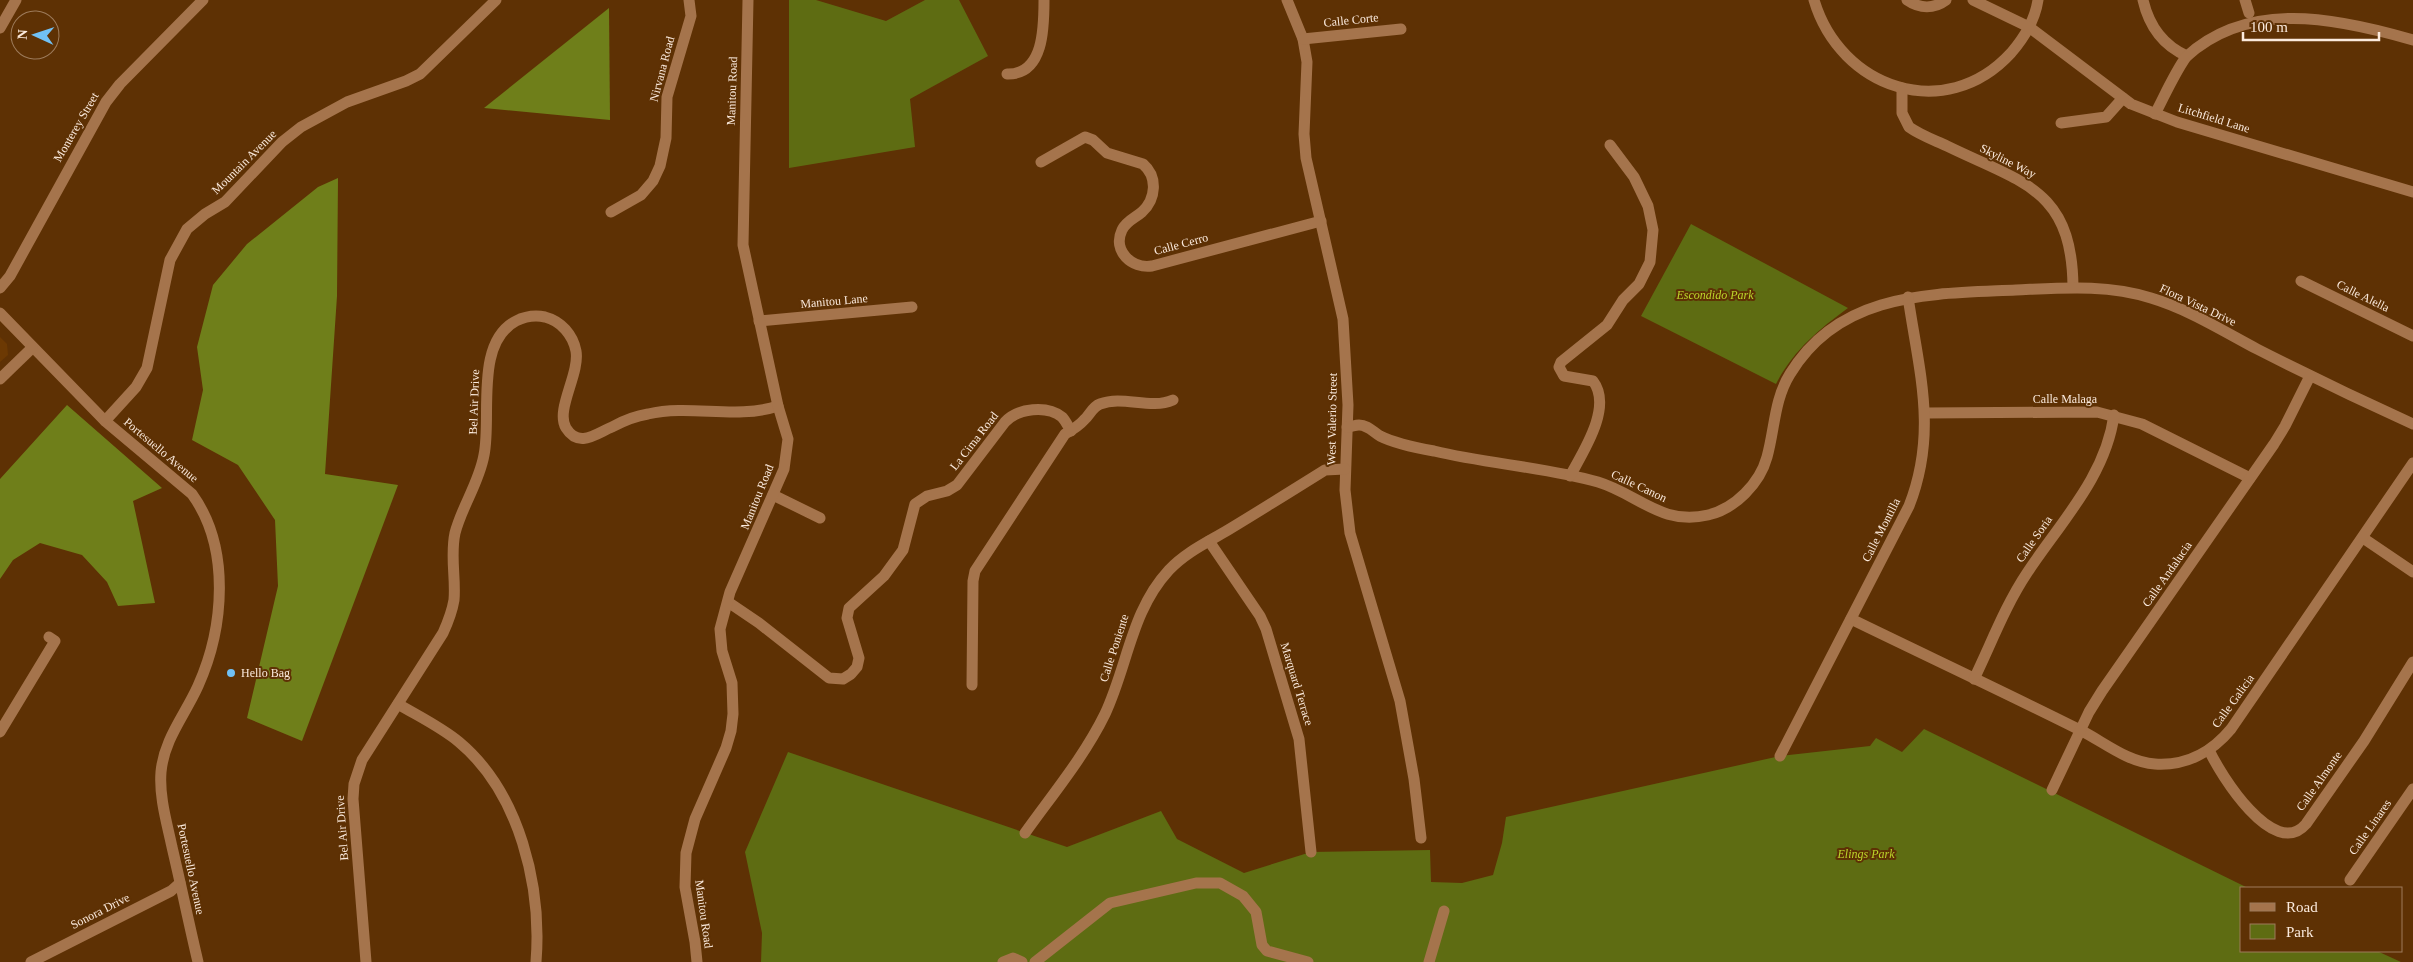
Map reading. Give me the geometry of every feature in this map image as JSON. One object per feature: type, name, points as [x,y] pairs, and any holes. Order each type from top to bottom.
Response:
[{"type":"street","points":[[1,24],[16,0]]},
{"type":"street","name":"Monterey Street","points":[[0,288],[10,276],[106,102],[120,84],[203,0]]},
{"type":"street","name":"Mountain Avenue","points":[[105,421],[136,387],[147,368],[170,260],[187,229],[205,214],[224,202],[271,153],[301,127],[347,102],[406,81],[420,74],[496,0]]},
{"type":"street","name":"Nirvana Road","points":[[611,212],[641,195],[653,182],[660,166],[666,138],[667,98],[691,16],[689,0]]},
{"type":"street","name":"Manitou Road","points":[[697,962],[685,887],[686,862],[695,820],[726,748],[734,714],[732,683],[720,640],[722,618],[730,592],[784,469],[788,436],[778,406],[743,244],[748,0]]},
{"type":"street","points":[[1007,74],[1014,74],[1023,70],[1036,57],[1042,34],[1044,0]]},
{"type":"street","name":"West Valerio Street","points":[[1287,0],[1303,38],[1307,62],[1304,134],[1306,156],[1343,319],[1349,427],[1345,490],[1350,532],[1400,701],[1414,779],[1421,838]]},
{"type":"street","points":[[1814,0],[1824,27],[1844,55],[1865,73],[1878,80],[1902,88],[1934,90],[1952,87],[1975,79],[2005,59],[2030,27],[2038,0]]},
{"type":"street","points":[[1907,0],[1926,7],[1936,6],[1946,0]]},
{"type":"street","name":"Litchfield Lane","points":[[1973,0],[2030,27],[2140,109],[2177,122],[2413,192]]},
{"type":"street","points":[[2143,0],[2150,24],[2158,35],[2175,51],[2187,56]]},
{"type":"street","points":[[2245,0],[2249,13]]},
{"type":"street","points":[[2155,114],[2187,56],[2215,29],[2249,13],[2274,8],[2304,10],[2413,40]]},
{"type":"street","name":"Calle Corte","points":[[1303,38],[1401,29]]},
{"type":"street","name":"Skyline Way","points":[[1902,88],[1902,113],[1909,127],[2028,185],[2048,202],[2067,232],[2073,262],[2073,287]]},
{"type":"street","points":[[2061,123],[2106,117],[2123,98]]},
{"type":"street","name":"Calle Cerro","points":[[1041,162],[1084,138],[1094,140],[1107,153],[1147,168],[1154,180],[1152,196],[1143,211],[1126,224],[1120,240],[1121,250],[1127,259],[1142,267],[1152,266],[1321,221]]},
{"type":"street","points":[[1570,476],[1596,422],[1600,393],[1593,381],[1564,376],[1559,367],[1561,362],[1607,325],[1623,300],[1639,284],[1648,268],[1652,246],[1653,230],[1648,206],[1634,177],[1610,145]]},
{"type":"street","name":"Calle Alella","points":[[2301,281],[2413,336]]},
{"type":"street","name":"Flora Vista Drive","points":[[1839,324],[1872,307],[1908,297],[2073,287],[2128,292],[2168,304],[2310,376],[2413,424]]},
{"type":"street","name":"Calle Montilla","points":[[1780,756],[1914,493],[1924,451],[1926,413],[1908,297]]},
{"type":"street","name":"Manitou Lane","points":[[759,321],[912,307]]},
{"type":"street","name":"Portesuello Avenue","points":[[0,313],[105,421],[192,494],[208,521],[216,547],[219,598],[212,646],[198,687],[168,740],[161,773],[164,807],[198,962]]},
{"type":"street","name":"Bel Air Drive","points":[[366,962],[353,799],[354,784],[362,760],[450,618],[454,601],[452,561],[454,537],[479,474],[486,445],[488,372],[496,344],[503,332],[512,323],[528,317],[546,317],[561,325],[572,339],[577,356],[576,365],[563,418],[570,433],[580,438],[591,438],[629,420],[671,410],[689,409],[744,413],[778,406]]},
{"type":"street","name":"Calle Canon","points":[[1349,427],[1359,425],[1371,428],[1380,436],[1433,451],[1570,476],[1605,485],[1670,516],[1695,517],[1710,514],[1727,507],[1742,496],[1762,468],[1767,456],[1776,405],[1789,375],[1809,349],[1839,324]]},
{"type":"street","points":[[0,379],[32,348]]},
{"type":"street","name":"Calle Andalucia","points":[[2052,790],[2102,691],[2285,426],[2310,376]]},
{"type":"street","points":[[972,685],[973,581],[975,571],[1065,434],[1099,404],[1111,402],[1158,404],[1173,400]]},
{"type":"street","name":"La Cima Road","points":[[728,602],[759,622],[821,673],[833,679],[847,677],[857,668],[859,658],[847,618],[849,608],[884,576],[904,550],[912,509],[918,501],[957,485],[1005,422],[1013,415],[1037,410],[1052,412],[1062,417],[1070,431]]},
{"type":"street","name":"Calle Malaga","points":[[1926,413],[1988,414],[2080,410],[2114,415],[2142,424],[2250,478]]},
{"type":"street","name":"Calle Soria","points":[[1974,679],[2026,574],[2102,462],[2107,449],[2114,415]]},
{"type":"street","name":"Calle Galicia","points":[[1851,619],[2081,730],[2131,758],[2154,764],[2177,763],[2209,750],[2231,729],[2413,463]]},
{"type":"street","name":"Calle Poniente","points":[[1025,834],[1089,742],[1104,715],[1122,672],[1138,618],[1150,596],[1169,570],[1182,558],[1325,470],[1345,469]]},
{"type":"street","points":[[773,495],[820,518]]},
{"type":"street","points":[[2363,538],[2413,572]]},
{"type":"street","name":"Marquard Terrace","points":[[1209,541],[1260,616],[1266,629],[1299,739],[1311,852]]},
{"type":"street","points":[[0,732],[55,641],[49,637]]},
{"type":"street","name":"Calle Almonte","points":[[2209,750],[2226,782],[2250,809],[2276,830],[2285,833],[2295,832],[2306,824],[2364,741],[2413,662]]},
{"type":"street","points":[[398,704],[442,731],[472,754],[489,777],[515,824],[524,846],[535,892],[538,940],[536,962]]},
{"type":"street","name":"Calle Linares","points":[[2350,880],[2413,789]]},
{"type":"street","name":"Sonora Drive","points":[[31,962],[170,891],[180,883]]},
{"type":"street","points":[[1035,962],[1110,903],[1196,883],[1220,883],[1243,896],[1256,912],[1262,945],[1267,951],[1308,962]]},
{"type":"street","points":[[1429,962],[1444,911]]},
{"type":"street","points":[[1003,962],[1013,958],[1022,962]]},
{"type":"shaded area","points":[[0,337],[7,344],[8,355],[0,362]]},
{"type":"green space","points":[[789,0],[816,0],[886,21],[925,0],[959,0],[988,56],[910,99],[915,147],[789,168]]},
{"type":"green space","points":[[609,8],[610,120],[484,108]]},
{"type":"green space","points":[[338,178],[337,296],[325,474],[398,485],[302,741],[247,718],[278,586],[275,520],[238,465],[192,440],[203,390],[197,347],[213,285],[247,244],[318,187]]},
{"type":"green space","name":"Escondido Park","points":[[1691,224],[1848,308],[1798,351],[1776,384],[1641,316]]},
{"type":"green space","points":[[67,405],[162,488],[133,501],[155,603],[118,606],[107,582],[82,555],[40,543],[13,560],[0,579],[0,479]]},
{"type":"green space","name":"Elings Park","points":[[1924,729],[2246,887],[2240,887],[2240,952],[2379,952],[2401,962],[761,962],[762,933],[745,852],[788,752],[1067,847],[1161,811],[1177,839],[1244,873],[1311,852],[1430,850],[1431,882],[1462,883],[1493,875],[1502,843],[1506,817],[1780,756],[1870,746],[1876,738],[1902,752]]},
{"type":"place","name":"Hello Bag","points":[[231,673]]}]
